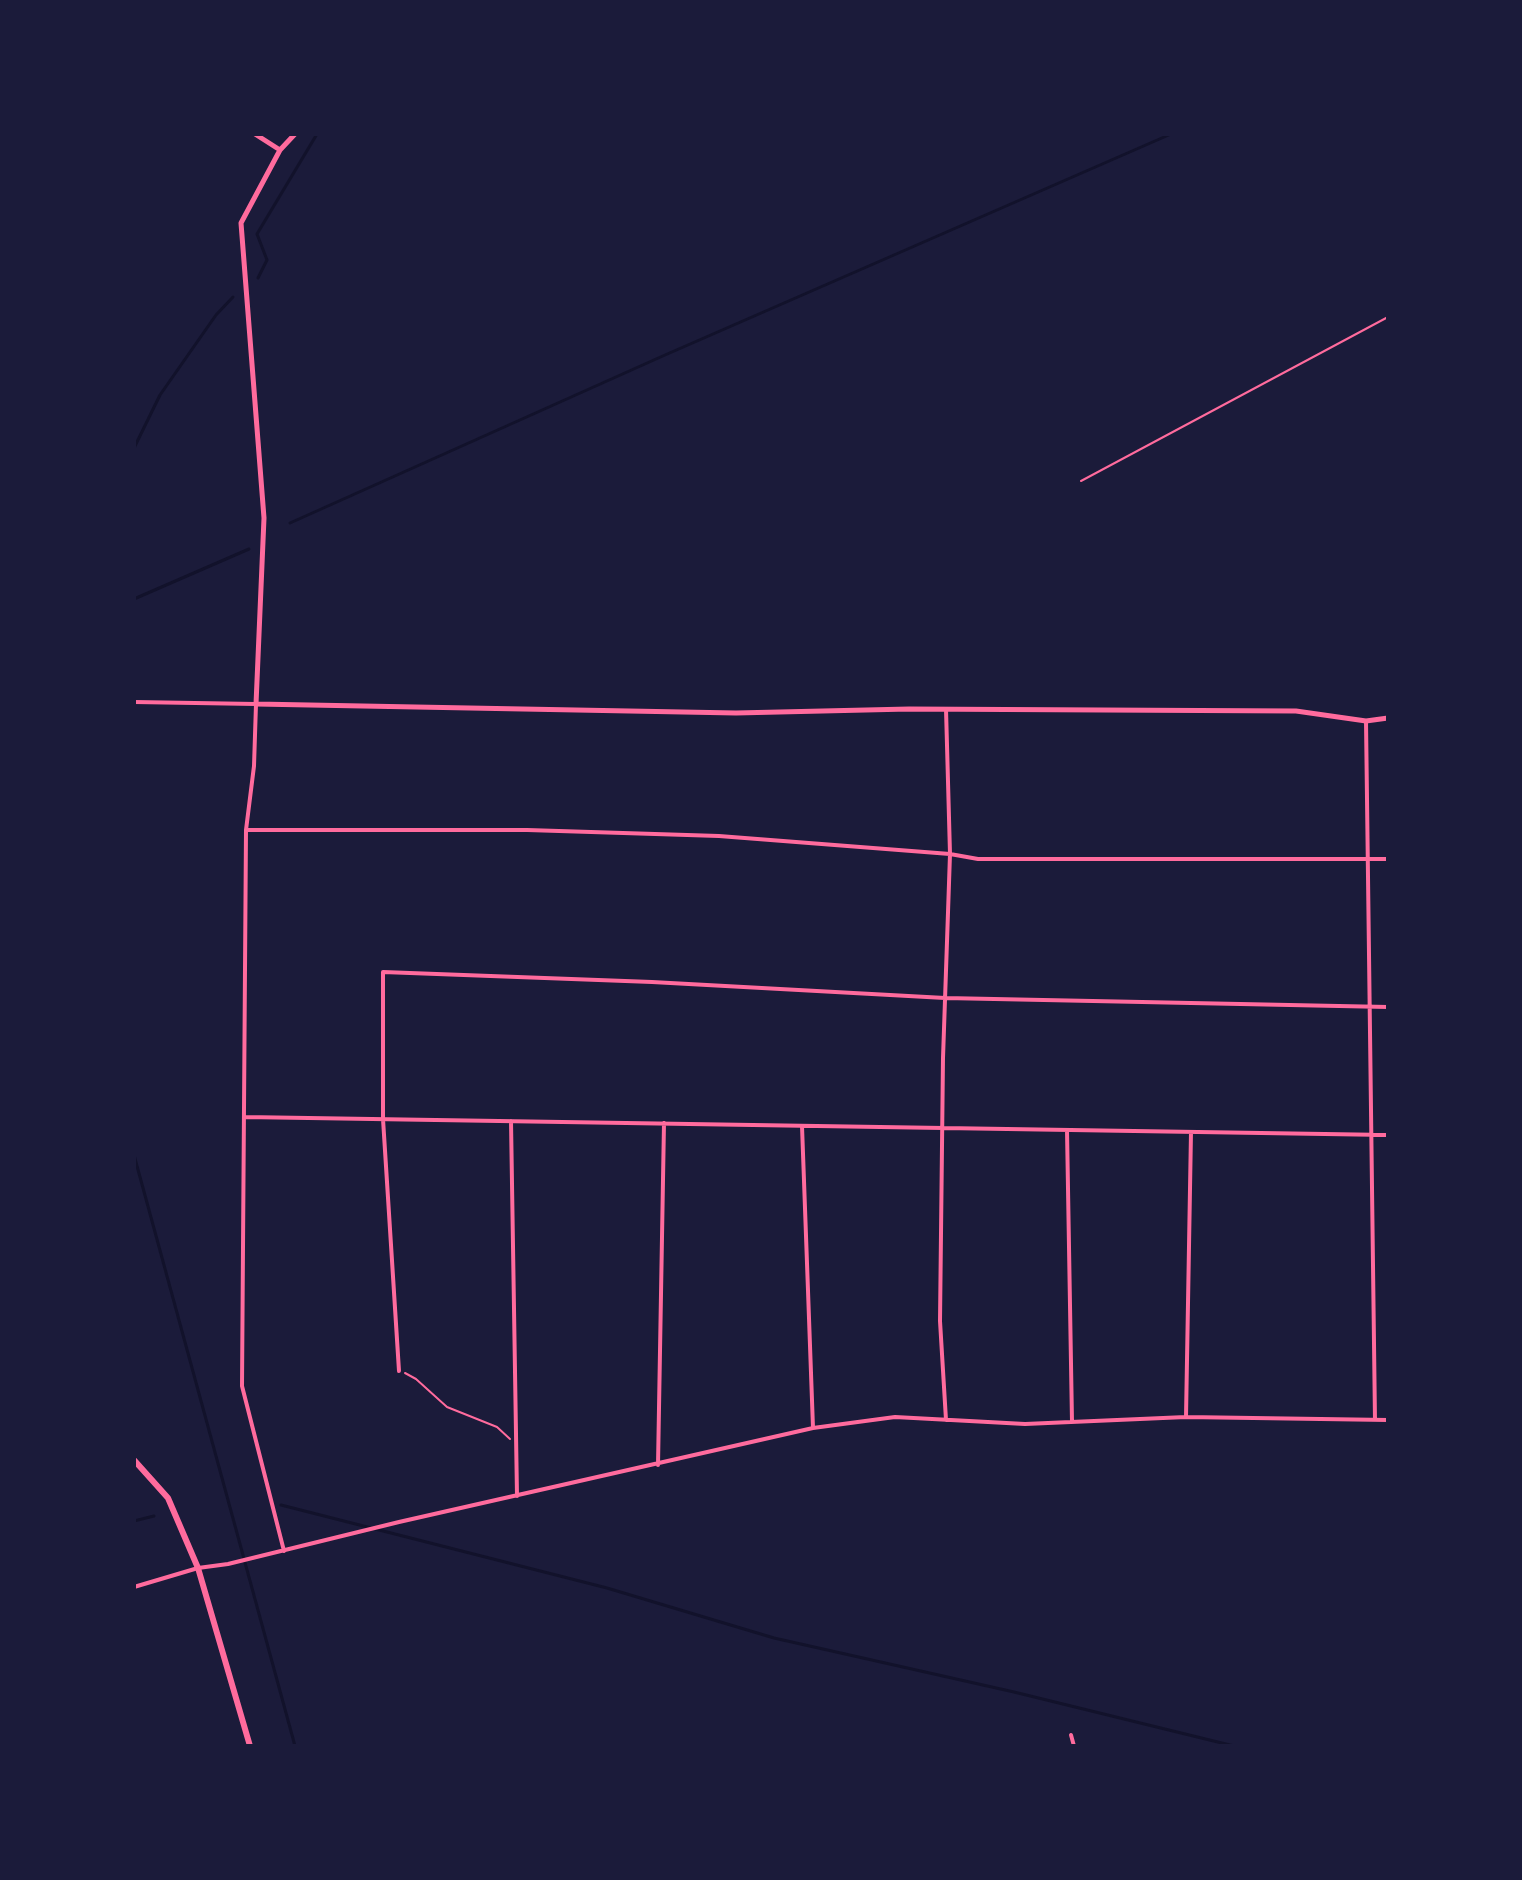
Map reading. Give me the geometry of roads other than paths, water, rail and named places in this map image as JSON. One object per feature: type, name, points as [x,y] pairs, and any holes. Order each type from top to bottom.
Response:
[{"type":"main road","points":[[134,1460],[168,1498],[198,1568],[250,1746]]},
{"type":"street","points":[[255,134],[280,150]]},
{"type":"street","points":[[284,1551],[242,1386],[246,830],[254,766],[264,518],[241,223],[280,150],[295,134]]},
{"type":"street","points":[[134,702],[736,713],[946,709],[1296,711],[1366,721],[1388,718]]},
{"type":"street","points":[[946,709],[950,854],[940,1321],[946,1420]]},
{"type":"street","points":[[1366,721],[1375,1420]]},
{"type":"street","points":[[246,830],[559,831],[719,836],[950,854],[978,859],[1388,859]]},
{"type":"street","points":[[399,1371],[383,1119],[383,972],[652,982],[945,998],[1388,1007]]},
{"type":"street","points":[[245,1117],[1388,1135]]},
{"type":"street","points":[[511,1121],[517,1496]]},
{"type":"street","points":[[658,1465],[664,1123]]},
{"type":"street","points":[[802,1126],[813,1428]]},
{"type":"street","points":[[1067,1130],[1072,1422]]},
{"type":"street","points":[[1186,1417],[1191,1132]]},
{"type":"street","points":[[134,1587],[198,1568],[338,1539],[399,1522],[813,1428],[895,1417],[1025,1424],[1186,1417],[1388,1420]]},
{"type":"street","points":[[1071,1735],[1074,1746]]},
{"type":"lane","points":[[1081,481],[1388,317]]},
{"type":"waterway","points":[[258,278],[267,260],[257,234],[317,134]]},
{"type":"waterway","points":[[290,523],[1171,134]]},
{"type":"waterway","points":[[134,448],[160,395],[216,315],[233,297]]},
{"type":"waterway","points":[[134,599],[249,549]]},
{"type":"waterway","points":[[134,1155],[295,1746]]},
{"type":"waterway","points":[[281,1505],[607,1588],[774,1638],[1234,1746]]},
{"type":"waterway","points":[[134,1521],[154,1516]]}]
